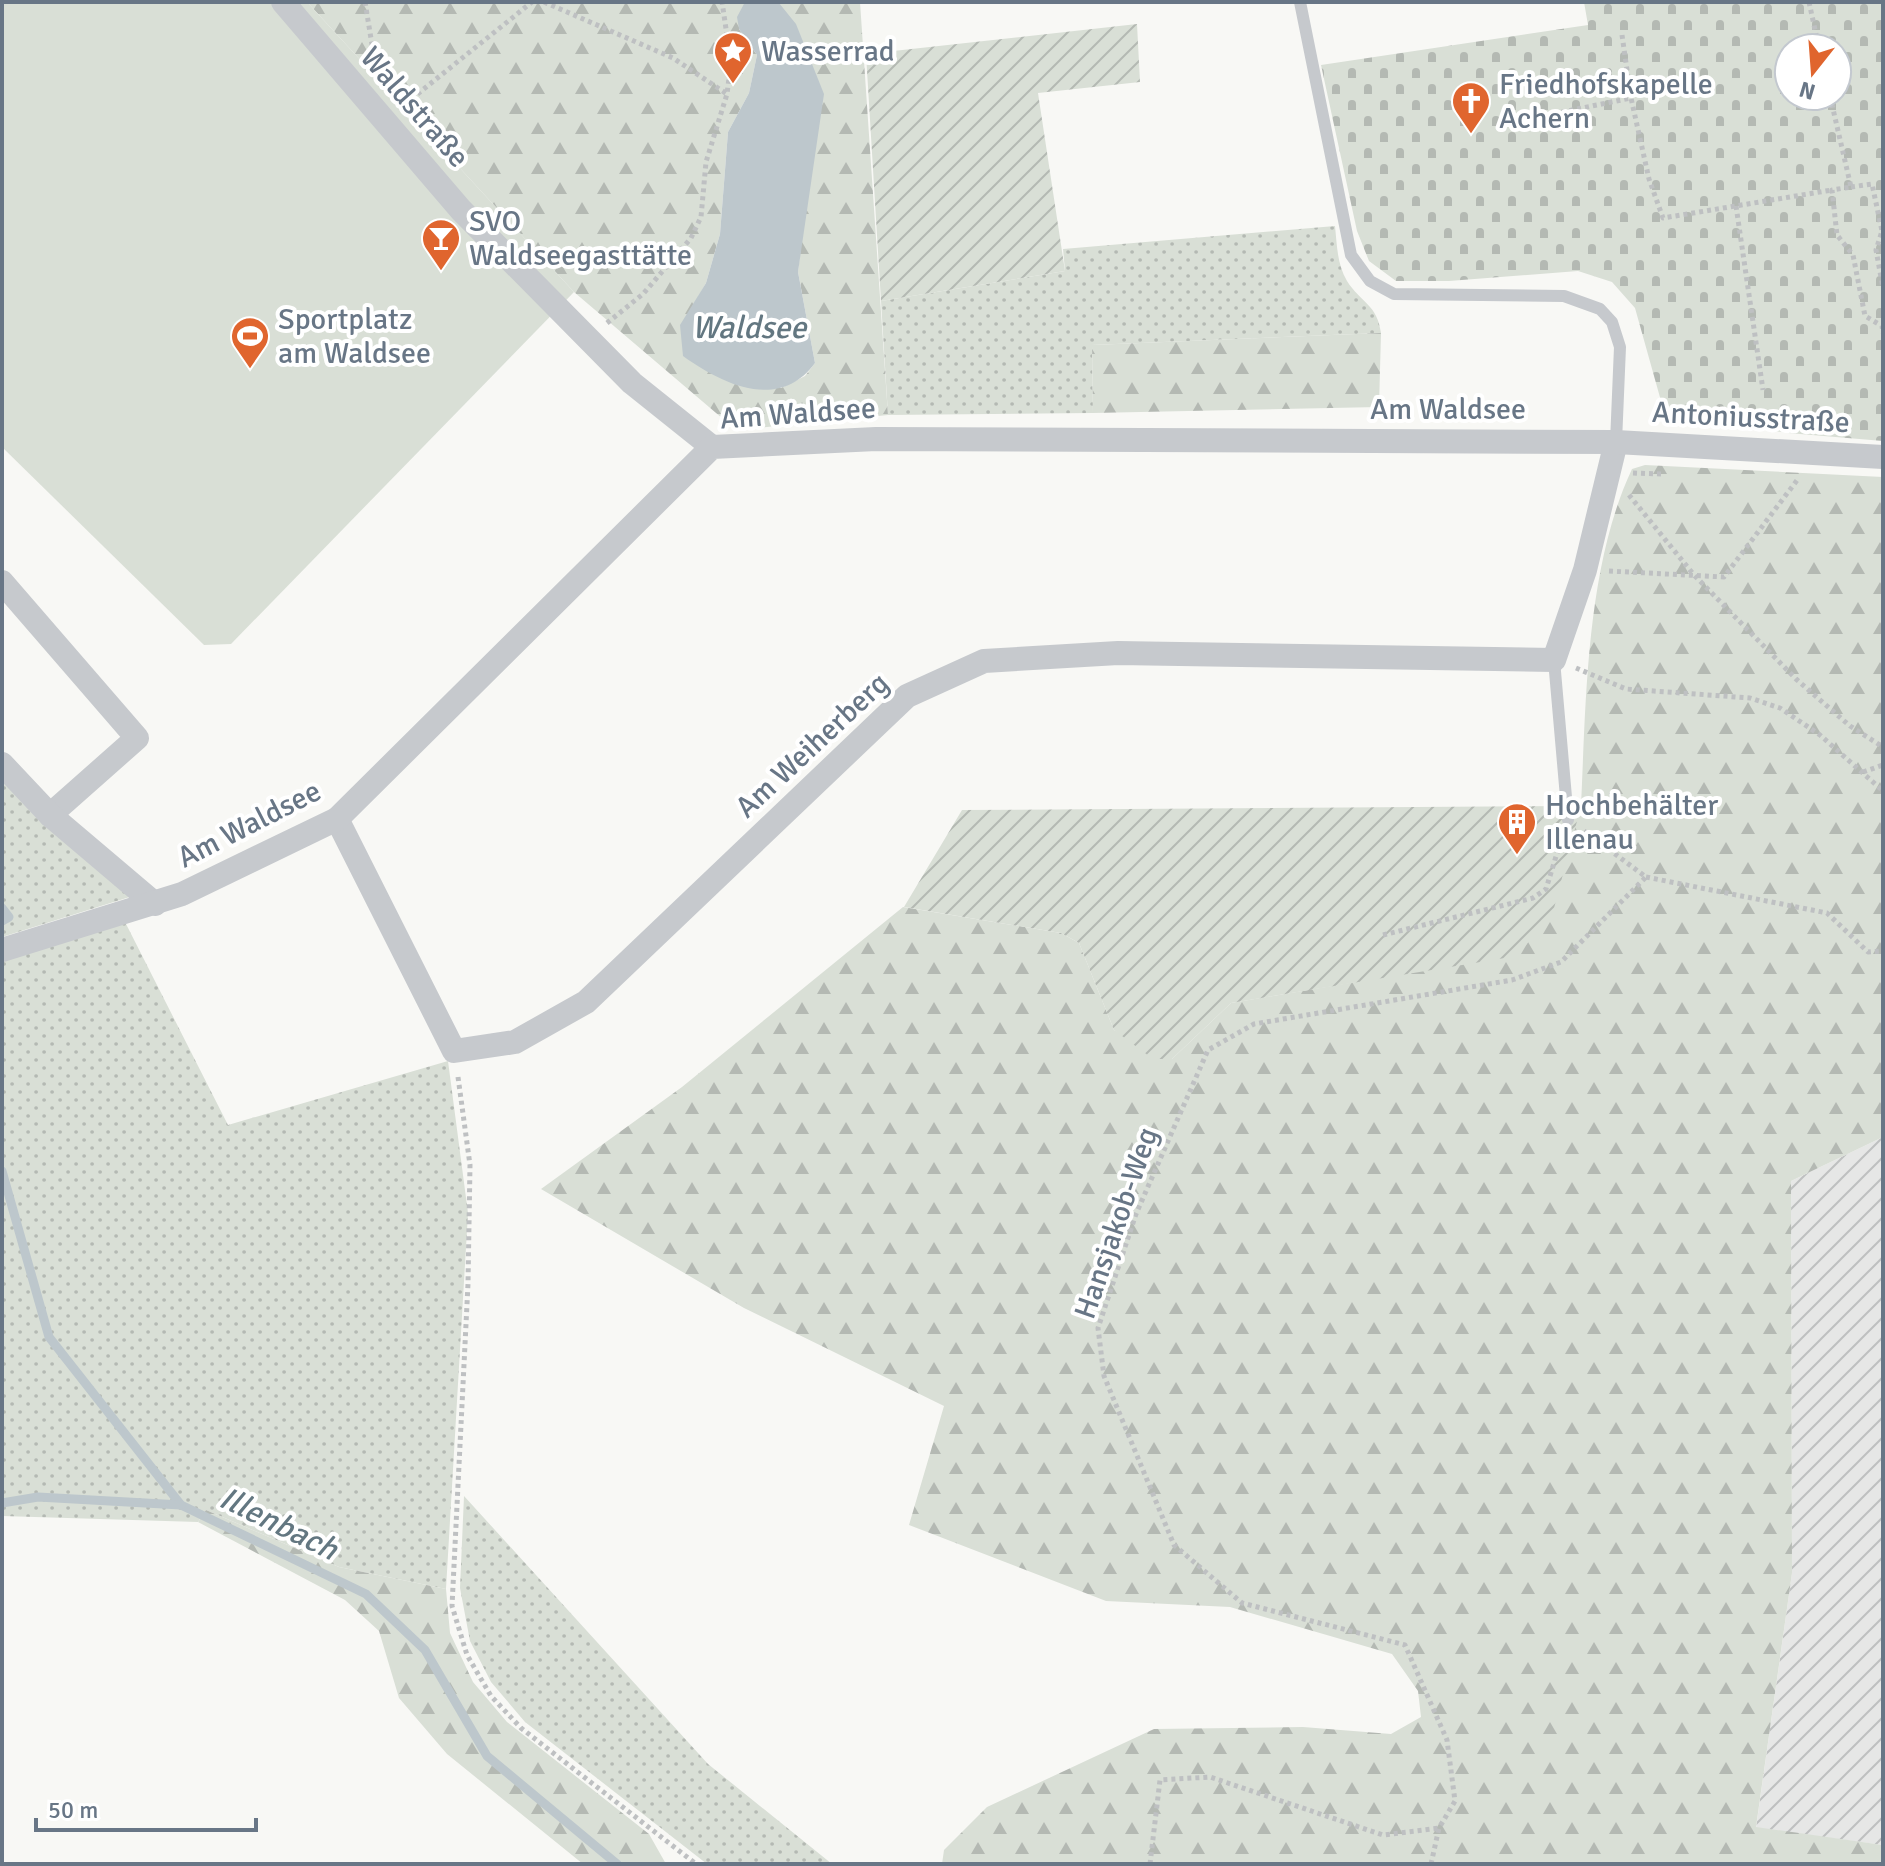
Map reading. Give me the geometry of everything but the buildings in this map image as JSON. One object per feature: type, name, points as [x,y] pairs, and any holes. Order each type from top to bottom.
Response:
[{"type":"street","name":"Waldstraße","points":[[283,2],[461,210],[632,383],[712,447]]},
{"type":"street","name":"Am Waldsee","points":[[2,950],[155,904],[337,819],[712,447],[876,439],[1616,442]]},
{"type":"street","name":"Antoniusstraße","points":[[1616,442],[1883,457]]},
{"type":"street","points":[[1554,660],[1585,570],[1616,442]]},
{"type":"street","points":[[2,582],[137,738],[50,815]]},
{"type":"street","name":"Am Weiherberg","points":[[454,1051],[515,1042],[586,1002],[907,696],[984,661],[1118,653],[1554,660]]},
{"type":"street","name":"Am Waldsee","points":[[2,764],[50,815],[155,904]]},
{"type":"street","points":[[337,819],[454,1051]]},
{"type":"lane","points":[[1300,2],[1351,255],[1370,281],[1394,294],[1564,296],[1600,309],[1612,322],[1620,347],[1616,442]]},
{"type":"lane","points":[[1554,660],[1568,820]]},
{"type":"path","points":[[365,2],[377,76]]},
{"type":"path","points":[[384,120],[532,2]]},
{"type":"path","points":[[544,2],[673,58],[727,94]]},
{"type":"path","points":[[590,342],[643,294],[691,238],[701,217],[706,162],[727,94],[731,62],[722,2]]},
{"type":"path","points":[[1809,2],[1816,32]]},
{"type":"path","points":[[1622,35],[1631,98],[1649,179],[1663,218],[1872,184],[1882,231],[1876,250],[1883,288]]},
{"type":"path","points":[[1538,117],[1631,98]]},
{"type":"path","points":[[1834,112],[1851,187]]},
{"type":"path","points":[[1832,190],[1837,235],[1853,255],[1865,316],[1883,327]]},
{"type":"path","points":[[1736,206],[1763,390]]},
{"type":"path","points":[[1608,469],[1694,575],[1796,679],[1850,726],[1883,747]]},
{"type":"path","points":[[1585,570],[1724,577],[1799,478]]},
{"type":"path","points":[[1554,660],[1626,689],[1750,698],[1780,708],[1810,727],[1883,791]]},
{"type":"path","points":[[1862,772],[1883,765]]},
{"type":"path","points":[[1383,935],[1533,898],[1546,889],[1568,820],[1646,877],[1827,913],[1868,952],[1883,951]]},
{"type":"path","name":"Hansjakob-Weg","points":[[1431,1864],[1439,1828],[1455,1801],[1447,1740],[1405,1645],[1242,1603],[1174,1545],[1104,1376],[1098,1328],[1136,1214],[1208,1050],[1254,1024],[1512,980],[1561,962],[1646,877]]},
{"type":"path","points":[[454,1051],[470,1165],[468,1284],[452,1606],[467,1655],[491,1696],[521,1728],[696,1864]]},
{"type":"path","points":[[1150,1864],[1160,1780],[1210,1777],[1383,1835],[1439,1828]]},
{"type":"shaded area","points":[[1883,1137],[1883,1845],[1756,1828],[1792,1573],[1791,1181]]},
{"type":"green space","name":"Sportplatz am Waldsee","points":[[2,2],[307,2],[574,292],[231,644],[204,645],[2,447]]},
{"type":"green space","points":[[307,2],[745,2],[739,29],[757,55],[749,93],[728,132],[720,234],[706,283],[681,326],[781,388],[805,376],[815,363],[798,272],[806,203],[776,2],[860,2],[888,415],[736,430],[574,292]]},
{"type":"green space","points":[[1584,2],[1883,2],[1883,441],[1788,433],[1680,417],[1661,401],[1635,308],[1612,282],[1578,271],[1449,281],[1396,281],[1369,261],[1357,231],[1321,65],[1588,25]]},
{"type":"green space","points":[[1137,24],[1140,82],[1038,93],[1065,271],[881,301],[866,54]]},
{"type":"green space","points":[[1335,226],[1344,275],[1376,316],[1381,333],[1092,345],[1093,413],[888,415],[881,301],[1065,271],[1063,249]]},
{"type":"green space","points":[[1381,333],[1379,407],[1093,413],[1092,345]]},
{"type":"green space","points":[[1645,465],[1883,477],[1883,1137],[1791,1181],[1792,1573],[1756,1827],[1883,1845],[1883,1864],[942,1864],[944,1850],[987,1807],[1154,1729],[1303,1727],[1391,1734],[1421,1717],[1418,1691],[1392,1654],[1230,1607],[1106,1601],[909,1525],[944,1406],[744,1308],[541,1189],[682,1087],[903,907],[1061,933],[1079,943],[1114,1030],[1172,1059],[1231,1003],[1355,982],[1581,806],[1587,678],[1597,590],[1617,507],[1632,469]]},
{"type":"green space","points":[[2,776],[136,895],[2,937]]},
{"type":"green space","points":[[1581,806],[1553,912],[1517,956],[1231,1003],[1172,1059],[1153,1059],[1114,1030],[1079,943],[1061,933],[904,907],[962,810]]},
{"type":"green space","points":[[124,920],[228,1125],[448,1061],[468,1213],[446,1589],[339,1567],[206,1510],[198,1522],[2,1516],[2,958]]},
{"type":"green space","points":[[464,1496],[708,1764],[832,1864],[707,1864],[525,1722],[491,1682],[470,1641],[460,1588]]},
{"type":"green space","points":[[206,1510],[339,1567],[446,1589],[450,1633],[473,1682],[507,1722],[649,1834],[666,1864],[583,1864],[447,1754],[399,1698],[379,1631],[345,1600],[198,1522]]},
{"type":"water","name":"Waldsee","points":[[745,2],[779,3],[796,24],[824,94],[798,272],[815,363],[801,378],[785,387],[768,390],[732,383],[683,356],[680,325],[706,283],[720,234],[728,132],[749,93],[757,55],[739,29],[737,17]]},
{"type":"waterway","name":"Illenbach","points":[[2,908],[9,917],[2,921]]},
{"type":"waterway","name":"Illenbach","points":[[2,1171],[49,1337],[181,1505],[366,1594],[425,1650],[487,1756],[617,1864]]},
{"type":"waterway","points":[[2,1503],[38,1497],[181,1505]]},
{"type":"place","name":"Wasserrad","points":[[733,85]]},
{"type":"place","name":"Friedhofskapelle Achern","points":[[1471,135]]},
{"type":"place","name":"SVO Waldseegasttätte","points":[[441,272]]},
{"type":"place","name":"Sportplatz am Waldsee","points":[[250,370]]},
{"type":"place","name":"Hochbehälter Illenau","points":[[1517,856]]}]
